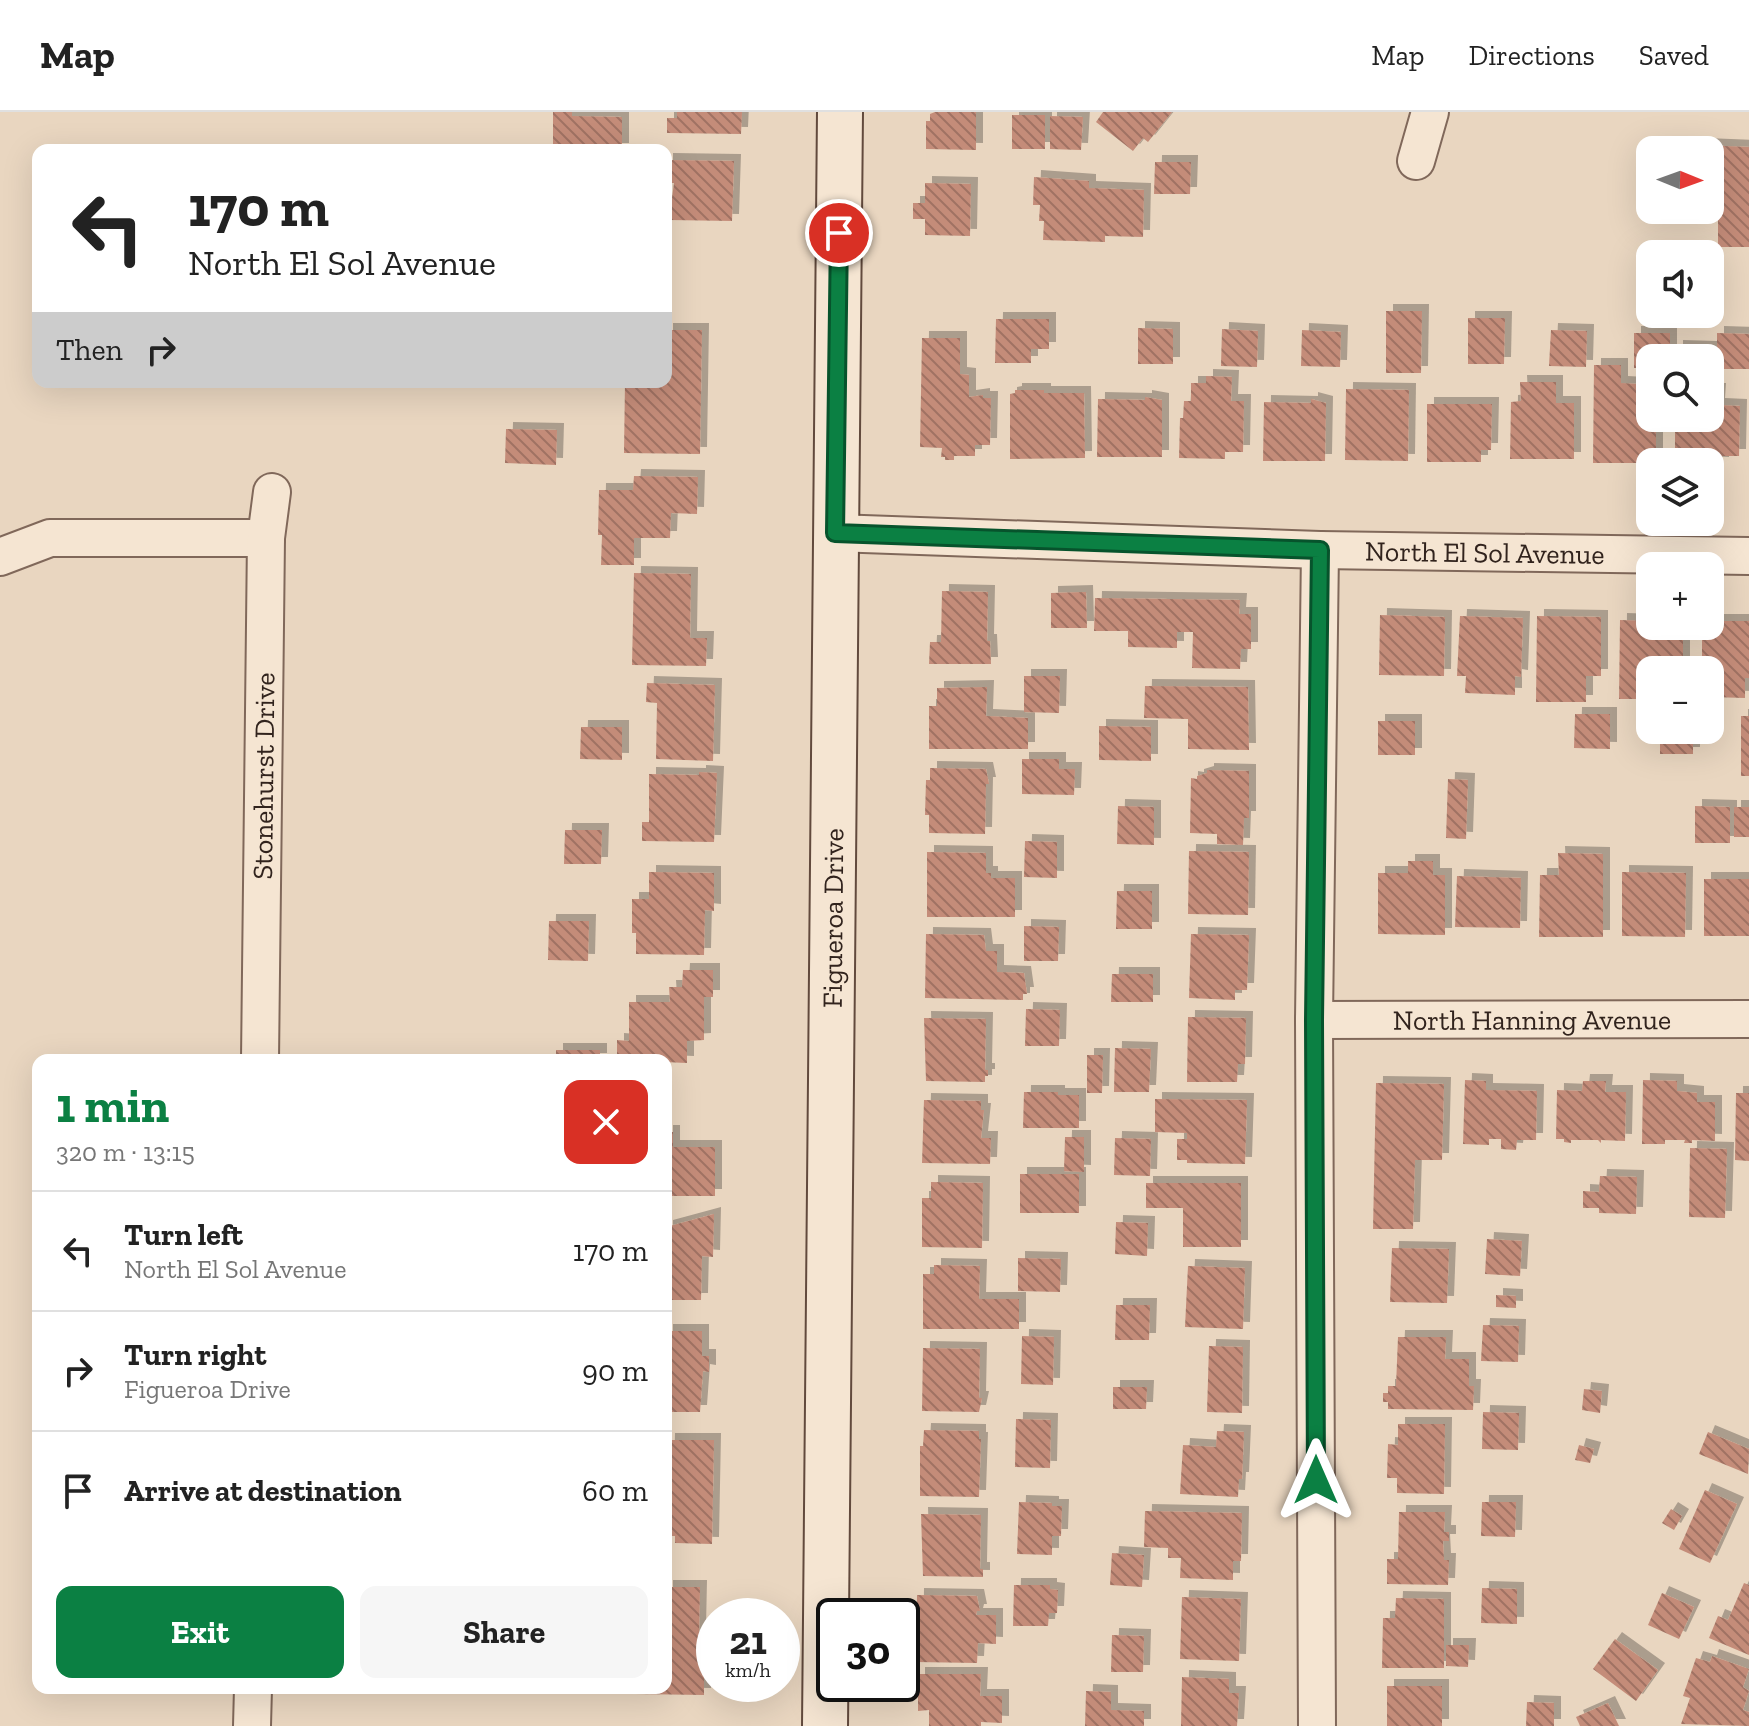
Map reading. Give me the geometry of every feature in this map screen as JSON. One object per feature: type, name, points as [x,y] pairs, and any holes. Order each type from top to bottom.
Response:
[{"type":"street","name":"Figueroa Drive","points":[[825,1726],[840,112]]},
{"type":"street","points":[[1416,161],[1430,112]]},
{"type":"street","name":"Stonehurst Drive","points":[[260,1054],[266,538],[272,492]]},
{"type":"street","name":"North El Sol Avenue","points":[[835,533],[1320,550],[1749,556]]},
{"type":"street","points":[[0,557],[50,538],[266,538]]},
{"type":"street","points":[[1317,1726],[1314,1020],[1320,550]]},
{"type":"street","name":"North Hanning Avenue","points":[[1314,1020],[1749,1019]]},
{"type":"street","points":[[252,1726],[253,1694]]},
{"type":"building","points":[[553,112],[572,112],[572,116],[622,117],[622,144],[553,144]]},
{"type":"building","points":[[677,112],[742,112],[741,134],[667,133],[667,118],[677,118]]},
{"type":"building","points":[[976,112],[976,150],[926,149],[926,121],[930,121],[930,114]]},
{"type":"building","points":[[1103,112],[1172,112],[1148,142],[1143,138],[1133,151],[1096,122]]},
{"type":"building","points":[[1012,115],[1045,115],[1045,149],[1012,149]]},
{"type":"building","points":[[1050,116],[1083,117],[1081,150],[1050,149]]},
{"type":"building","points":[[1724,146],[1749,147],[1749,247],[1724,247],[1724,240],[1718,240],[1718,224],[1724,224]]},
{"type":"building","points":[[672,160],[734,161],[732,221],[672,220]]},
{"type":"building","points":[[1155,162],[1191,162],[1190,194],[1154,194]]},
{"type":"building","points":[[1034,177],[1089,181],[1089,188],[1144,190],[1143,237],[1105,236],[1105,242],[1043,240],[1044,221],[1039,221],[1040,205],[1033,205]]},
{"type":"building","points":[[925,183],[971,184],[970,236],[925,235],[925,219],[913,219],[913,203],[925,203]]},
{"type":"building","points":[[1386,311],[1422,311],[1421,373],[1386,373]]},
{"type":"building","points":[[1468,318],[1505,318],[1504,364],[1468,364]]},
{"type":"building","points":[[996,319],[1049,319],[1049,349],[1031,349],[1031,363],[995,363]]},
{"type":"building","points":[[1138,328],[1173,329],[1173,364],[1138,364]]},
{"type":"building","points":[[1222,329],[1258,331],[1257,367],[1221,366]]},
{"type":"building","points":[[672,330],[702,330],[700,454],[624,453],[625,388],[672,388]]},
{"type":"building","points":[[1302,330],[1341,332],[1340,367],[1301,366]]},
{"type":"building","points":[[1551,330],[1587,331],[1586,367],[1549,366]]},
{"type":"building","points":[[1634,333],[1670,333],[1670,344],[1636,344],[1634,368]]},
{"type":"building","points":[[1717,333],[1749,334],[1749,369],[1724,369],[1724,344],[1717,344]]},
{"type":"building","points":[[922,338],[960,338],[960,374],[969,375],[969,397],[983,395],[983,398],[991,398],[990,445],[975,445],[975,456],[954,456],[954,460],[945,460],[941,457],[942,448],[920,447]]},
{"type":"building","points":[[1594,365],[1621,365],[1621,383],[1636,384],[1636,432],[1656,432],[1656,448],[1636,448],[1636,463],[1593,463]]},
{"type":"building","points":[[1206,376],[1232,377],[1231,401],[1244,401],[1243,452],[1225,452],[1225,459],[1179,458],[1180,418],[1183,418],[1184,401],[1191,401],[1191,383],[1206,383]]},
{"type":"building","points":[[1520,382],[1556,382],[1556,403],[1574,403],[1574,459],[1510,459],[1511,402],[1521,401]]},
{"type":"building","points":[[1346,389],[1409,390],[1408,461],[1345,460]]},
{"type":"building","points":[[1015,390],[1084,393],[1085,458],[1010,459],[1010,394]]},
{"type":"building","points":[[1145,397],[1162,400],[1162,457],[1097,457],[1098,399],[1145,400]]},
{"type":"building","points":[[1311,399],[1326,403],[1325,461],[1263,461],[1264,402],[1311,403]]},
{"type":"building","points":[[1427,404],[1492,404],[1491,450],[1481,450],[1481,462],[1427,462]]},
{"type":"building","points":[[1724,405],[1740,406],[1739,456],[1724,456],[1724,448],[1675,448],[1675,432],[1724,432]]},
{"type":"building","points":[[506,429],[557,430],[556,465],[505,463]]},
{"type":"building","points":[[634,476],[698,477],[697,514],[671,513],[670,538],[634,538],[634,565],[601,565],[599,490],[633,490]]},
{"type":"building","points":[[634,573],[691,574],[690,638],[707,638],[706,666],[632,665]]},
{"type":"building","points":[[942,591],[988,592],[987,641],[990,641],[991,664],[929,664],[930,642],[941,642]]},
{"type":"building","points":[[1086,592],[1087,628],[1051,628],[1051,593]]},
{"type":"building","points":[[1095,598],[1240,600],[1239,614],[1251,614],[1251,649],[1241,649],[1240,669],[1192,668],[1193,632],[1177,632],[1177,648],[1128,647],[1128,631],[1094,631]]},
{"type":"building","points":[[1380,615],[1445,617],[1444,676],[1379,675]]},
{"type":"building","points":[[1460,616],[1523,618],[1521,677],[1515,676],[1515,695],[1465,693],[1466,676],[1457,676]]},
{"type":"building","points":[[1537,616],[1601,617],[1601,676],[1586,676],[1586,702],[1536,702]]},
{"type":"building","points":[[1620,620],[1636,621],[1636,640],[1683,640],[1683,656],[1636,656],[1636,699],[1619,699]]},
{"type":"building","points":[[1724,621],[1749,621],[1749,678],[1745,678],[1745,698],[1724,697],[1724,656],[1702,656],[1702,640],[1724,640]]},
{"type":"building","points":[[1024,676],[1060,676],[1059,713],[1024,712]]},
{"type":"building","points":[[647,683],[715,685],[713,761],[656,759],[657,703],[646,702]]},
{"type":"building","points":[[1145,686],[1248,687],[1249,750],[1188,749],[1188,719],[1144,718]]},
{"type":"building","points":[[987,687],[986,716],[1028,718],[1028,749],[929,749],[929,706],[937,706],[937,688]]},
{"type":"building","points":[[1575,714],[1610,714],[1610,749],[1574,748]]},
{"type":"building","points":[[1741,716],[1749,716],[1749,776],[1741,776]]},
{"type":"building","points":[[1378,721],[1415,721],[1415,755],[1378,755]]},
{"type":"building","points":[[1099,726],[1151,727],[1151,761],[1099,760]]},
{"type":"building","points":[[581,727],[622,727],[622,760],[580,759]]},
{"type":"building","points":[[1660,744],[1693,744],[1693,754],[1660,754]]},
{"type":"building","points":[[1022,759],[1059,759],[1059,769],[1075,769],[1074,795],[1022,794]]},
{"type":"building","points":[[930,768],[986,769],[989,784],[986,784],[985,834],[929,833],[929,815],[925,815],[926,780],[930,780]]},
{"type":"building","points":[[1207,770],[1249,771],[1249,818],[1244,818],[1243,845],[1217,844],[1217,834],[1190,833],[1191,778],[1197,779]]},
{"type":"building","points":[[699,772],[717,773],[714,842],[642,841],[642,822],[649,822],[649,774],[699,775]]},
{"type":"building","points":[[1448,779],[1468,780],[1466,839],[1446,838]]},
{"type":"building","points":[[1118,806],[1154,807],[1154,845],[1117,844]]},
{"type":"building","points":[[1695,806],[1730,807],[1730,843],[1695,843]]},
{"type":"building","points":[[1734,807],[1749,807],[1749,837],[1734,837]]},
{"type":"building","points":[[565,830],[602,830],[601,864],[564,864]]},
{"type":"building","points":[[1025,841],[1057,842],[1057,878],[1024,877]]},
{"type":"building","points":[[1189,851],[1249,852],[1248,915],[1188,914]]},
{"type":"building","points":[[927,852],[986,853],[986,873],[991,873],[991,878],[1015,878],[1015,917],[927,917]]},
{"type":"building","points":[[1558,853],[1603,854],[1603,937],[1539,937],[1540,875],[1559,875]]},
{"type":"building","points":[[1408,861],[1433,861],[1433,875],[1445,875],[1445,935],[1378,934],[1378,873],[1408,873]]},
{"type":"building","points":[[649,872],[714,873],[714,911],[705,910],[704,955],[636,954],[636,933],[632,933],[632,899],[649,899]]},
{"type":"building","points":[[1622,872],[1686,873],[1685,937],[1622,936]]},
{"type":"building","points":[[1457,876],[1521,878],[1520,928],[1455,927]]},
{"type":"building","points":[[1704,879],[1749,879],[1749,936],[1704,936]]},
{"type":"building","points":[[1117,891],[1152,891],[1152,929],[1116,929]]},
{"type":"building","points":[[549,921],[589,921],[588,961],[548,960]]},
{"type":"building","points":[[1024,926],[1059,927],[1058,961],[1024,961]]},
{"type":"building","points":[[926,934],[984,935],[986,951],[997,951],[997,972],[1024,973],[1027,994],[1023,994],[1023,1000],[925,998]]},
{"type":"building","points":[[1191,934],[1249,935],[1247,990],[1235,990],[1235,1000],[1189,998]]},
{"type":"building","points":[[683,970],[713,970],[713,997],[704,997],[704,1040],[687,1041],[687,1063],[672,1062],[672,1054],[617,1054],[617,1040],[629,1041],[629,1002],[670,1002],[669,987],[682,987]]},
{"type":"building","points":[[1112,974],[1153,974],[1153,1002],[1111,1002]]},
{"type":"building","points":[[1026,1009],[1060,1010],[1059,1046],[1025,1046]]},
{"type":"building","points":[[1188,1017],[1246,1018],[1245,1064],[1238,1064],[1237,1082],[1187,1082]]},
{"type":"building","points":[[924,1018],[986,1019],[985,1070],[988,1070],[988,1076],[985,1076],[985,1082],[926,1081]]},
{"type":"building","points":[[1115,1048],[1151,1049],[1149,1092],[1114,1092]]},
{"type":"building","points":[[556,1050],[600,1050],[600,1054],[556,1054]]},
{"type":"building","points":[[1087,1055],[1103,1055],[1102,1093],[1087,1093]]},
{"type":"building","points":[[1465,1080],[1486,1081],[1486,1090],[1537,1091],[1536,1140],[1517,1140],[1516,1150],[1501,1149],[1501,1139],[1489,1139],[1489,1145],[1463,1144]]},
{"type":"building","points":[[1643,1080],[1677,1081],[1677,1091],[1697,1093],[1697,1102],[1715,1102],[1715,1141],[1692,1140],[1692,1143],[1684,1143],[1685,1140],[1665,1140],[1665,1144],[1642,1144]]},
{"type":"building","points":[[1583,1081],[1606,1081],[1605,1092],[1626,1092],[1625,1141],[1601,1140],[1601,1143],[1598,1140],[1571,1140],[1571,1143],[1556,1139],[1557,1090],[1582,1091]]},
{"type":"building","points":[[1376,1083],[1444,1084],[1442,1160],[1415,1160],[1413,1229],[1373,1229]]},
{"type":"building","points":[[1024,1092],[1079,1095],[1079,1128],[1023,1128]]},
{"type":"building","points":[[1736,1093],[1749,1093],[1749,1161],[1735,1160]]},
{"type":"building","points":[[1155,1099],[1247,1100],[1245,1164],[1187,1163],[1187,1160],[1177,1160],[1177,1139],[1187,1139],[1187,1133],[1155,1132]]},
{"type":"building","points":[[924,1100],[981,1101],[981,1110],[984,1110],[981,1138],[991,1138],[990,1164],[922,1163]]},
{"type":"building","points":[[672,1132],[673,1147],[715,1147],[715,1196],[672,1196]]},
{"type":"building","points":[[1065,1137],[1084,1137],[1084,1172],[1064,1171]]},
{"type":"building","points":[[1115,1138],[1151,1139],[1150,1176],[1114,1175]]},
{"type":"building","points":[[1690,1148],[1727,1149],[1725,1218],[1689,1217]]},
{"type":"building","points":[[1020,1174],[1079,1174],[1079,1213],[1020,1213]]},
{"type":"building","points":[[1600,1176],[1637,1177],[1636,1214],[1599,1213],[1599,1208],[1583,1208],[1583,1191],[1599,1192]]},
{"type":"building","points":[[931,1182],[983,1183],[982,1248],[922,1247],[922,1198],[931,1198]]},
{"type":"building","points":[[1146,1183],[1241,1183],[1241,1247],[1183,1247],[1183,1208],[1146,1208]]},
{"type":"building","points":[[714,1214],[713,1257],[702,1256],[701,1300],[672,1300],[672,1225]]},
{"type":"building","points":[[1116,1222],[1148,1223],[1147,1256],[1115,1254]]},
{"type":"building","points":[[1487,1239],[1522,1241],[1520,1276],[1485,1274]]},
{"type":"building","points":[[1392,1248],[1449,1249],[1447,1303],[1390,1302]]},
{"type":"building","points":[[1018,1258],[1061,1259],[1060,1292],[1018,1291]]},
{"type":"building","points":[[934,1265],[980,1266],[979,1299],[1019,1299],[1019,1329],[923,1329],[923,1274],[934,1274]]},
{"type":"building","points":[[1188,1266],[1245,1268],[1243,1329],[1185,1327]]},
{"type":"building","points":[[1496,1295],[1516,1296],[1516,1308],[1496,1307]]},
{"type":"building","points":[[1116,1305],[1150,1305],[1149,1340],[1115,1340]]},
{"type":"building","points":[[1483,1325],[1519,1326],[1518,1362],[1481,1361]]},
{"type":"building","points":[[672,1331],[702,1331],[702,1356],[709,1356],[709,1372],[703,1371],[700,1412],[672,1412]]},
{"type":"building","points":[[1022,1336],[1054,1337],[1053,1385],[1021,1384]]},
{"type":"building","points":[[1398,1337],[1446,1337],[1445,1359],[1469,1359],[1469,1386],[1474,1386],[1473,1410],[1388,1409],[1388,1402],[1383,1402],[1383,1393],[1388,1393],[1388,1386],[1396,1386]]},
{"type":"building","points":[[1209,1346],[1243,1347],[1242,1413],[1207,1412]]},
{"type":"building","points":[[923,1348],[980,1349],[979,1398],[982,1398],[979,1412],[922,1411]]},
{"type":"building","points":[[1113,1387],[1147,1387],[1146,1409],[1113,1409]]},
{"type":"building","points":[[1584,1389],[1602,1391],[1600,1413],[1582,1410]]},
{"type":"building","points":[[1483,1412],[1519,1413],[1518,1450],[1482,1449]]},
{"type":"building","points":[[1016,1419],[1051,1420],[1050,1468],[1015,1467]]},
{"type":"building","points":[[1398,1424],[1445,1424],[1444,1494],[1397,1493],[1397,1478],[1387,1478],[1388,1444],[1398,1445]]},
{"type":"building","points":[[924,1430],[979,1431],[979,1497],[920,1496],[920,1446],[923,1446]]},
{"type":"building","points":[[1217,1431],[1244,1432],[1238,1497],[1180,1494],[1183,1445],[1216,1447]]},
{"type":"building","points":[[1708,1432],[1749,1449],[1748,1474],[1699,1454]]},
{"type":"building","points":[[672,1440],[714,1440],[712,1544],[675,1543],[675,1536],[672,1536]]},
{"type":"building","points":[[1579,1445],[1594,1449],[1590,1463],[1575,1460]]},
{"type":"building","points":[[1705,1490],[1737,1504],[1710,1563],[1679,1549]]},
{"type":"building","points":[[1019,1502],[1062,1506],[1061,1536],[1052,1536],[1052,1555],[1017,1554]]},
{"type":"building","points":[[1482,1502],[1516,1502],[1515,1537],[1481,1536]]},
{"type":"building","points":[[1671,1509],[1682,1516],[1674,1530],[1662,1523]]},
{"type":"building","points":[[1145,1511],[1242,1513],[1241,1561],[1233,1561],[1233,1580],[1180,1578],[1181,1558],[1168,1558],[1168,1548],[1144,1547]]},
{"type":"building","points":[[1399,1512],[1445,1512],[1444,1532],[1449,1532],[1449,1541],[1443,1541],[1444,1560],[1449,1560],[1448,1585],[1387,1584],[1387,1559],[1398,1559]]},
{"type":"building","points":[[921,1514],[981,1515],[980,1569],[983,1569],[983,1577],[923,1576]]},
{"type":"building","points":[[1112,1553],[1144,1555],[1142,1587],[1110,1585]]},
{"type":"building","points":[[1744,1583],[1749,1585],[1749,1655],[1709,1638],[1718,1616],[1728,1620]]},
{"type":"building","points":[[1014,1585],[1050,1585],[1050,1589],[1058,1590],[1057,1613],[1049,1613],[1048,1626],[1013,1626]]},
{"type":"building","points":[[672,1587],[700,1587],[700,1598],[696,1598],[696,1695],[635,1694],[672,1694]]},
{"type":"building","points":[[1482,1588],[1517,1589],[1517,1624],[1481,1623]]},
{"type":"building","points":[[1662,1593],[1694,1607],[1679,1639],[1648,1625]]},
{"type":"building","points":[[917,1595],[977,1596],[980,1611],[976,1615],[996,1615],[996,1644],[978,1643],[977,1663],[920,1662],[920,1598]]},
{"type":"building","points":[[1182,1597],[1241,1599],[1239,1661],[1180,1659]]},
{"type":"building","points":[[1396,1598],[1444,1599],[1444,1668],[1382,1668],[1383,1618],[1395,1618]]},
{"type":"building","points":[[1112,1635],[1144,1636],[1143,1672],[1111,1672]]},
{"type":"building","points":[[1615,1639],[1658,1670],[1636,1701],[1593,1669]]},
{"type":"building","points":[[1446,1645],[1469,1645],[1468,1667],[1446,1666]]},
{"type":"building","points":[[1712,1656],[1749,1669],[1743,1687],[1749,1691],[1743,1710],[1749,1712],[1749,1726],[1681,1724],[1690,1698],[1683,1696],[1696,1658],[1710,1662]]},
{"type":"building","points":[[920,1674],[981,1674],[980,1696],[1002,1696],[1002,1723],[929,1726],[929,1710],[918,1711]]},
{"type":"building","points":[[1182,1677],[1229,1679],[1229,1693],[1239,1693],[1237,1726],[1181,1726]]},
{"type":"building","points":[[1387,1686],[1442,1686],[1442,1726],[1387,1726]]},
{"type":"building","points":[[1086,1691],[1111,1692],[1111,1710],[1144,1711],[1144,1726],[1085,1726]]},
{"type":"building","points":[[1527,1702],[1554,1703],[1554,1726],[1526,1726]]},
{"type":"building","points":[[1608,1703],[1619,1726],[1580,1726],[1576,1717]]},
{"type":"route","points":[[839,233],[835,533],[1320,550],[1314,1020],[1316,1480]]}]
